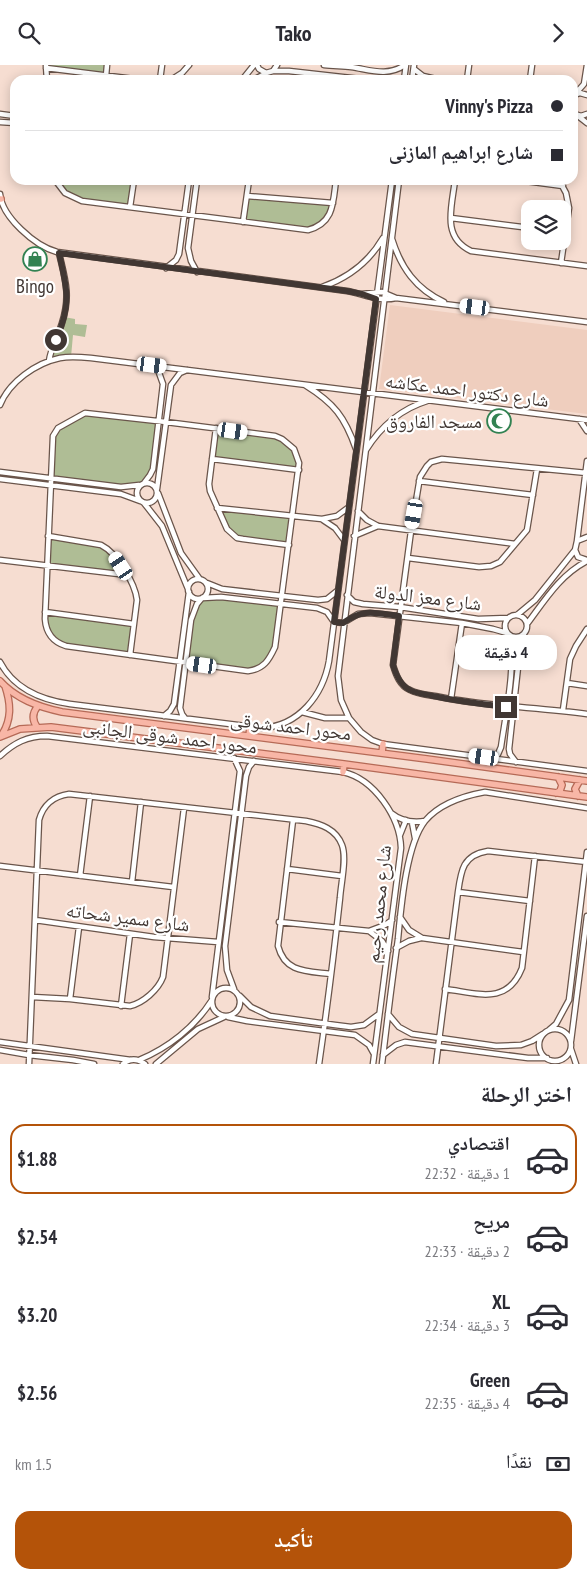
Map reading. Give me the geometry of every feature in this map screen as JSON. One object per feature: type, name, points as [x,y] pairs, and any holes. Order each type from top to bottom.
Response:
[{"type":"main road","name":"محور احمد شوقى","points":[[0,681],[17,696],[38,706],[62,712],[587,781]]},
{"type":"main road","points":[[0,737],[6,727],[10,713],[5,686]]},
{"type":"main road","points":[[37,727],[33,715],[38,706]]},
{"type":"main road","points":[[140,722],[141,713]]},
{"type":"main road","name":"محور احمد شوقى","points":[[0,737],[20,729],[37,727],[61,728],[587,797]]},
{"type":"main road","points":[[249,736],[250,727]]},
{"type":"main road","points":[[382,753],[383,744]]},
{"type":"main road","points":[[343,772],[344,764]]},
{"type":"main road","points":[[556,793],[562,787],[558,777]]},
{"type":"main road","points":[[578,796],[575,789],[580,780]]},
{"type":"main road","points":[[485,792],[487,784]]},
{"type":"street","points":[[179,75],[189,65]]},
{"type":"street","points":[[246,75],[255,65],[266,73]]},
{"type":"street","points":[[273,71],[276,65]]},
{"type":"street","points":[[324,65],[351,66],[388,73],[405,65]]},
{"type":"street","points":[[578,91],[584,84],[587,65]]},
{"type":"street","points":[[46,66],[100,75]]},
{"type":"street","points":[[262,75],[273,71],[319,75]]},
{"type":"street","points":[[59,185],[65,193],[76,199],[308,230],[320,225],[329,216],[335,185]]},
{"type":"street","points":[[130,207],[133,185]]},
{"type":"street","points":[[166,268],[176,260],[179,254],[188,185]]},
{"type":"street","points":[[196,185],[188,248],[191,261],[197,272]]},
{"type":"street","points":[[243,222],[248,185]]},
{"type":"street","name":"محور احمد شوقى الجانبى","points":[[1,663],[21,686],[43,698],[56,702],[250,727],[280,726],[302,711],[316,697],[324,680],[334,622],[391,185]]},
{"type":"street","points":[[398,185],[343,623],[338,676],[338,687],[343,709],[361,732],[372,740],[383,744],[587,771]]},
{"type":"street","points":[[454,185],[450,225],[454,238],[471,251],[587,266]]},
{"type":"street","points":[[556,185],[563,186],[568,200]]},
{"type":"street","points":[[0,194],[0,199],[8,214],[25,233],[50,251],[59,253],[320,287],[362,294],[376,299],[396,298],[587,322]]},
{"type":"street","points":[[247,196],[333,203]]},
{"type":"street","points":[[388,211],[395,212]]},
{"type":"street","points":[[451,218],[521,227]]},
{"type":"street","points":[[320,287],[346,276],[358,268],[378,247],[385,235]]},
{"type":"street","points":[[391,237],[402,265],[411,278],[428,293],[447,304]]},
{"type":"street","points":[[561,263],[562,250]]},
{"type":"street","points":[[49,361],[52,348],[63,322],[66,303],[66,278],[59,253]]},
{"type":"street","points":[[362,294],[377,291],[396,298]]},
{"type":"street","name":"شارع دكتور احمد عكاشه","points":[[1,402],[13,385],[26,374],[49,361],[62,358],[91,357],[587,420]]},
{"type":"street","points":[[152,365],[158,370],[163,384],[159,421],[152,469],[150,475],[141,484],[137,494],[162,526],[188,591],[194,598],[222,597],[281,603],[322,610],[334,622],[343,623]]},
{"type":"street","points":[[0,479],[121,494],[142,502],[152,503],[157,497],[171,385],[175,378],[187,369]]},
{"type":"street","points":[[303,385],[323,397],[338,411],[348,429],[356,451]]},
{"type":"street","points":[[366,451],[381,430],[395,417],[412,407],[430,400]]},
{"type":"street","points":[[89,413],[166,422],[275,436],[294,449],[297,455],[299,470],[275,647],[269,660],[260,668],[248,671],[60,645],[50,637],[47,631],[45,613],[54,433],[58,428],[81,415],[89,413]]},
{"type":"street","points":[[579,419],[587,431]]},
{"type":"street","points":[[216,428],[210,491],[227,529],[237,537],[289,545]]},
{"type":"street","points":[[212,459],[299,470]]},
{"type":"street","points":[[586,473],[442,459],[431,462],[420,481],[411,531],[393,665],[399,680],[410,690],[451,699],[506,707],[587,714]]},
{"type":"street","points":[[494,759],[501,747],[512,656],[505,626],[508,618],[517,615],[535,601],[575,550],[587,461]]},
{"type":"street","points":[[408,557],[486,567],[500,562],[527,530],[537,469]]},
{"type":"street","points":[[0,472],[121,487],[151,484],[157,491],[181,553],[199,578],[207,583],[222,589],[318,600],[332,597],[338,590]]},
{"type":"street","points":[[420,481],[533,495]]},
{"type":"street","points":[[217,508],[322,519],[337,516],[349,507]]},
{"type":"street","points":[[358,511],[367,520],[378,526],[515,544]]},
{"type":"street","points":[[322,519],[336,528],[345,541]]},
{"type":"street","points":[[354,536],[378,526]]},
{"type":"street","points":[[48,536],[101,545],[111,552],[127,575],[136,593],[130,655]]},
{"type":"street","points":[[577,541],[587,537]]},
{"type":"street","points":[[575,550],[578,557],[587,560]]},
{"type":"street","points":[[0,560],[127,575]]},
{"type":"street","points":[[516,762],[509,751],[520,649],[527,625],[562,578],[587,560]]},
{"type":"street","points":[[164,716],[174,704],[188,591],[191,581],[199,578]]},
{"type":"street","points":[[187,719],[182,714],[180,708],[191,620],[197,604],[208,591],[207,583]]},
{"type":"street","name":"شارع معز الدولة","points":[[347,595],[354,601],[363,604],[400,607],[478,619],[508,618]]},
{"type":"street","points":[[45,613],[134,624]]},
{"type":"street","name":"شارع معز الدولة","points":[[343,623],[353,616],[362,613],[462,623],[508,634]]},
{"type":"street","points":[[517,615],[524,618],[527,625]]},
{"type":"street","points":[[451,699],[462,623]]},
{"type":"street","points":[[563,711],[572,652],[584,637],[587,629]]},
{"type":"street","points":[[508,634],[515,638],[524,634]]},
{"type":"street","points":[[567,683],[587,686]]},
{"type":"street","points":[[302,711],[325,718],[349,718]]},
{"type":"street","name":"محور احمد شوقى الجانبى","points":[[0,756],[10,747],[33,736],[47,736],[343,772]]},
{"type":"street","points":[[234,758],[240,771],[218,942],[212,999],[213,1008],[216,1012],[227,1017],[247,1021],[355,1035],[369,1045],[374,1054]]},
{"type":"street","points":[[254,761],[247,771],[225,946],[227,970],[234,989],[251,1007],[270,1016],[357,1027],[364,1025],[379,1014]]},
{"type":"street","name":"شارع محمد رحيم","points":[[343,772],[369,785],[388,810],[400,836],[401,848],[373,1064]]},
{"type":"street","points":[[485,792],[587,809]]},
{"type":"street","name":"شارع محمد رحيم","points":[[382,1064],[400,917],[410,857],[415,839],[425,821],[439,808],[461,797],[485,792]]},
{"type":"street","points":[[29,1064],[39,820],[45,806],[52,800],[64,795],[90,796],[318,823],[330,829],[338,837],[344,849],[342,876],[319,1064]]},
{"type":"street","points":[[80,876],[90,796]]},
{"type":"street","points":[[132,882],[141,802]]},
{"type":"street","points":[[32,997],[70,999],[121,1006],[136,1004],[161,983],[184,808]]},
{"type":"street","points":[[388,810],[396,817],[406,821],[425,821]]},
{"type":"street","points":[[293,821],[279,922],[278,945],[282,958],[287,963],[298,969],[330,974]]},
{"type":"street","points":[[400,836],[406,821]]},
{"type":"street","points":[[412,822],[415,839]]},
{"type":"street","points":[[436,1064],[462,868],[473,855],[488,851],[586,861]]},
{"type":"street","points":[[388,1014],[393,1022],[406,1032],[496,1046],[510,1046],[528,1042],[549,1030],[556,1024],[568,1000],[587,853]]},
{"type":"street","points":[[445,989],[486,995],[495,994],[512,986],[518,978],[522,968],[535,856]]},
{"type":"street","points":[[1,867],[173,887]]},
{"type":"street","points":[[287,869],[342,876]]},
{"type":"street","points":[[458,892],[530,901]]},
{"type":"street","points":[[576,1064],[571,1049],[571,1041],[587,916]]},
{"type":"street","points":[[400,917],[408,930],[422,938]]},
{"type":"street","points":[[279,922],[369,931],[385,925],[392,919]]},
{"type":"street","name":"شارع سمير شحاته","points":[[35,920],[130,934],[218,942]]},
{"type":"street","points":[[70,999],[80,927]]},
{"type":"street","points":[[369,931],[382,941],[388,951]]},
{"type":"street","points":[[121,1006],[130,934]]},
{"type":"street","points":[[396,948],[409,941],[422,938],[523,952]]},
{"type":"street","points":[[384,981],[392,981]]},
{"type":"street","points":[[0,1042],[139,1060],[159,1051],[187,1029],[207,1008],[220,989],[234,989]]},
{"type":"street","points":[[156,1064],[198,1029],[237,1012],[240,1007],[240,996]]},
{"type":"street","points":[[549,1030],[560,1030],[571,1041]]},
{"type":"street","points":[[543,1034],[540,1040],[540,1050],[547,1058]]},
{"type":"street","points":[[384,1055],[390,1048],[400,1043],[556,1060],[562,1059],[571,1049]]},
{"type":"street","points":[[0,1050],[74,1059],[94,1064]]},
{"type":"street","points":[[123,1064],[131,1059]]},
{"type":"street","points":[[139,1060],[144,1064]]},
{"type":"street","points":[[556,1060],[561,1064]]},
{"type":"shaded area","points":[[390,305],[587,330],[587,414],[379,389]]},
{"type":"green space","points":[[46,65],[107,65],[106,75],[46,68]]},
{"type":"green space","points":[[60,185],[133,185],[130,207],[82,201],[70,196]]},
{"type":"green space","points":[[247,196],[333,203],[332,210],[320,225],[308,230],[243,222]]},
{"type":"green space","points":[[64,317],[75,319],[75,324],[87,325],[85,337],[73,335],[71,357],[49,361]]},
{"type":"green space","points":[[85,413],[159,421],[153,469],[144,483],[133,487],[51,478],[54,433]]},
{"type":"green space","points":[[216,428],[275,436],[294,449],[299,470],[212,459]]},
{"type":"green space","points":[[217,508],[293,517],[289,545],[243,539],[232,534]]},
{"type":"green space","points":[[48,536],[95,543],[115,557],[127,575],[47,566]]},
{"type":"green space","points":[[203,598],[281,603],[272,654],[254,670],[186,662],[194,612]]},
{"type":"green space","points":[[45,612],[134,624],[130,655],[66,646],[50,637]]},
{"type":"place","name":"Bingo","points":[[35,259]]},
{"type":"place","name":"مسجد الفاروق","points":[[499,421]]},
{"type":"route","points":[[56,340],[61,328],[67,297],[65,273],[59,253],[320,287],[362,294],[376,299],[334,622],[343,623],[353,616],[364,613],[399,616],[393,665],[395,673],[404,686],[417,692],[506,707]]}]
